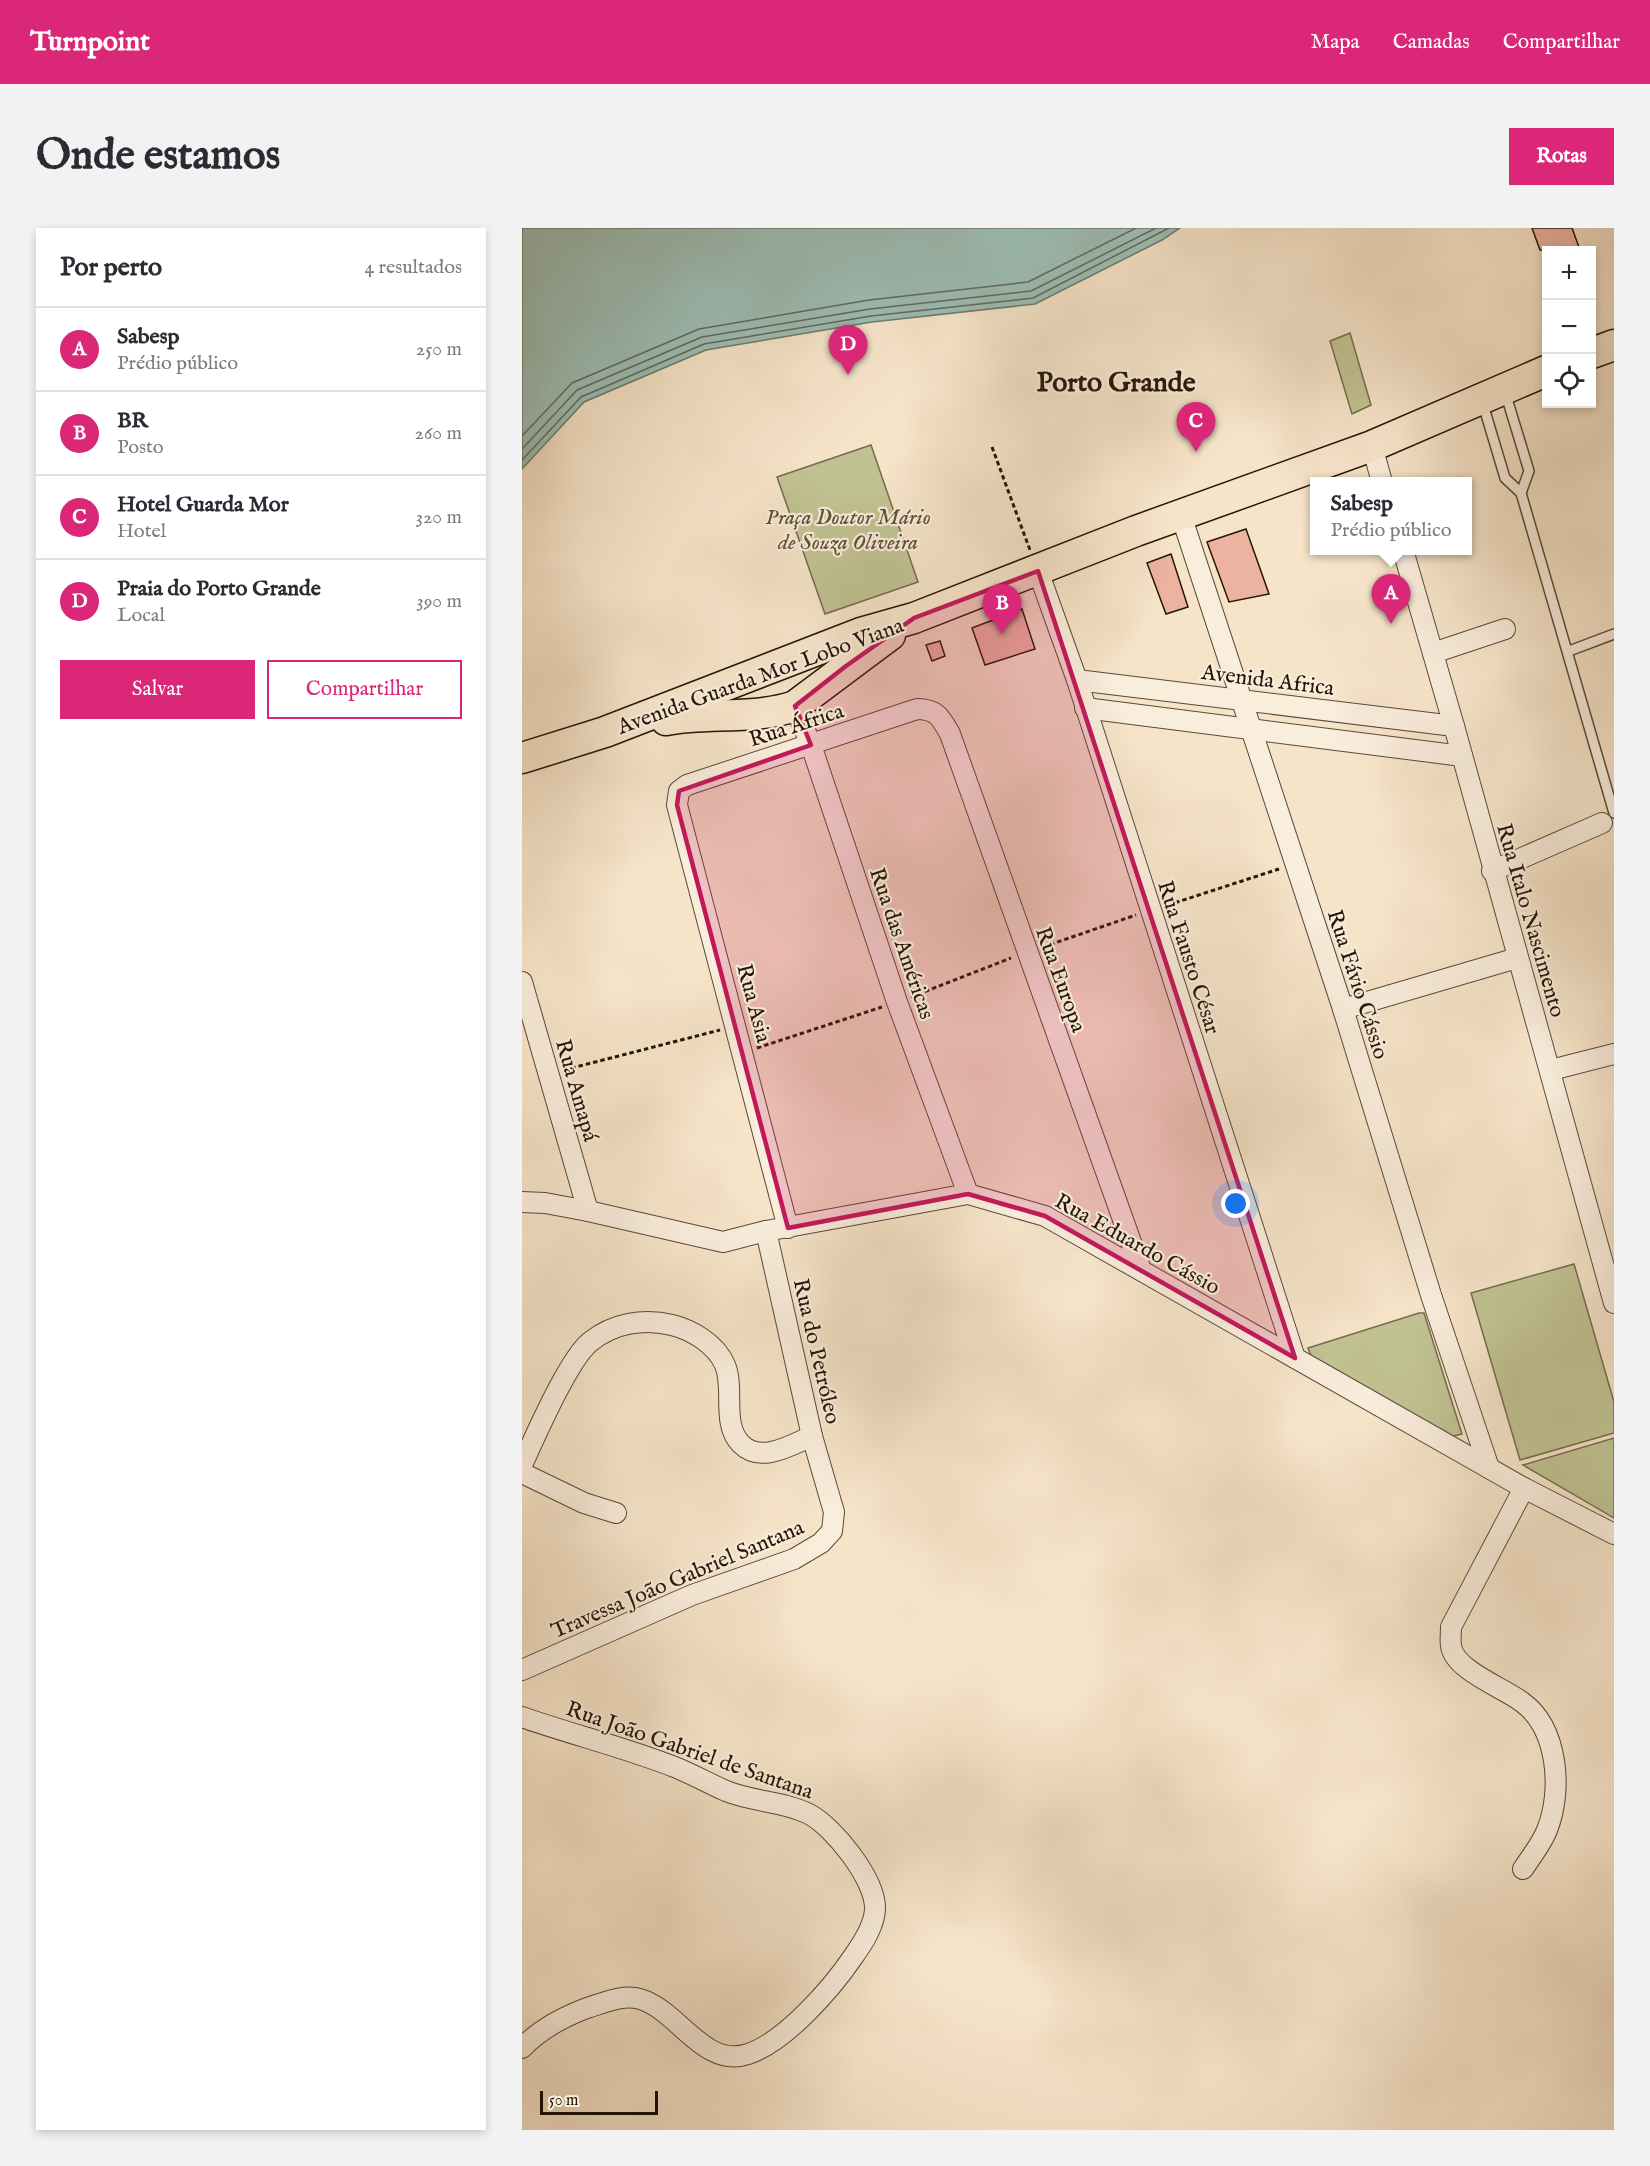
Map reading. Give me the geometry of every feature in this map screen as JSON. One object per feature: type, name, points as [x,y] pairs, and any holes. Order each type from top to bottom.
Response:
[{"type":"main road","points":[[1596,352],[1614,345]]},
{"type":"main road","name":"Avenida Guarda Mor Lobo Viana","points":[[522,758],[605,732],[861,633],[914,618],[1181,515],[1372,446],[1542,372]]},
{"type":"main road","name":"Avenida Guarda Mor Lobo Viana","points":[[605,732],[695,714],[794,706],[914,618]]},
{"type":"main road","points":[[777,667],[766,693],[794,706]]},
{"type":"street","points":[[1372,446],[1381,477]]},
{"type":"street","name":"Rua Fávio Cássio","points":[[1181,515],[1343,1009],[1431,1295],[1489,1468]]},
{"type":"street","name":"Rua Italo Nascimento","points":[[1404,555],[1612,1290]]},
{"type":"street","name":"Rua Fausto César","points":[[1038,571],[1077,680],[1295,1358]]},
{"type":"street","points":[[1433,654],[1505,629]]},
{"type":"street","name":"Avenida Africa","points":[[1077,680],[1454,726]]},
{"type":"street","name":"Rua das Américas","points":[[794,706],[811,745],[897,1002],[968,1194]]},
{"type":"street","points":[[1085,708],[1462,756]]},
{"type":"street","name":"Rua África","points":[[679,791],[687,785],[917,709],[931,709]]},
{"type":"street","name":"Rua Europa","points":[[931,709],[939,715],[950,734],[1141,1270]]},
{"type":"street","name":"Rua Asia","points":[[679,791],[677,805],[737,1026],[788,1228]]},
{"type":"street","points":[[1492,871],[1608,818]]},
{"type":"street","points":[[1343,1009],[1517,958]]},
{"type":"street","name":"Rua Amapá","points":[[522,982],[588,1211]]},
{"type":"street","points":[[1551,1070],[1614,1054]]},
{"type":"street","name":"Rua Eduardo Cássio","points":[[522,1202],[545,1203],[588,1211],[723,1242],[766,1231],[968,1194],[1045,1216],[1524,1488],[1614,1534]]},
{"type":"street","name":"Rua do Petróleo","points":[[766,1231],[812,1436],[825,1480]]},
{"type":"street","points":[[522,1465],[570,1370],[589,1342],[612,1329],[634,1322],[665,1323],[690,1330],[714,1350],[725,1365],[731,1398],[730,1421],[741,1445],[754,1451],[773,1453],[812,1436]]},
{"type":"street","points":[[522,1473],[584,1503],[616,1513]]},
{"type":"street","name":"Travessa João Gabriel Santana","points":[[522,1670],[692,1595],[794,1559],[821,1543],[832,1531],[834,1512],[825,1480]]},
{"type":"street","points":[[1523,1869],[1547,1831],[1553,1810],[1555,1782],[1552,1746],[1540,1721],[1523,1702],[1465,1667],[1450,1648],[1451,1627],[1524,1488]]},
{"type":"street","name":"Rua João Gabriel de Santana","points":[[522,1717],[676,1768],[751,1800],[780,1804],[810,1814],[836,1835],[862,1868],[875,1907],[867,1937],[850,1962],[804,2013],[775,2040],[748,2054],[724,2056],[703,2045],[660,2008],[638,1998],[614,2000],[569,2014],[534,2035],[522,2048]]},
{"type":"lane","points":[[1492,392],[1529,471],[1521,493]]},
{"type":"lane","points":[[1492,392],[1505,478],[1521,493],[1569,651],[1608,818]]},
{"type":"lane","points":[[1569,651],[1614,634]]},
{"type":"path","points":[[992,447],[1038,571]]},
{"type":"path","points":[[548,1074],[737,1026]]},
{"type":"highlighted area","points":[[1038,571],[1295,1358],[1045,1216],[968,1194],[788,1228],[677,805],[679,791],[811,745],[795,706],[846,666],[914,618]]},
{"type":"green space","points":[[1350,333],[1371,405],[1352,414],[1330,341]]},
{"type":"green space","name":"Praça Doutor Mário de Souza Oliveira","points":[[871,445],[918,582],[825,614],[777,477]]},
{"type":"green space","points":[[1574,1264],[1614,1402],[1614,1433],[1520,1460],[1471,1293]]},
{"type":"green space","points":[[1424,1313],[1462,1434],[1450,1437],[1311,1356],[1308,1348]]},
{"type":"green space","points":[[1614,1438],[1614,1518],[1523,1465]]},
{"type":"water","points":[[522,228],[1180,228],[1162,240],[1035,304],[872,322],[706,350],[584,402],[522,469]]},
{"type":"building","points":[[1532,228],[1572,228],[1579,246],[1542,246],[1540,250]]},
{"type":"building","points":[[1246,529],[1269,594],[1229,602],[1207,542]]},
{"type":"building","points":[[1171,554],[1188,607],[1166,614],[1147,563]]},
{"type":"building","points":[[1022,609],[1035,649],[985,665],[972,628]]},
{"type":"building","points":[[940,641],[945,656],[932,661],[926,645]]},
{"type":"place","name":"Praia do Porto Grande","points":[[848,375]]},
{"type":"place","name":"Hotel Guarda Mor","points":[[1196,452]]},
{"type":"place","name":"Sabesp","points":[[1391,624]]},
{"type":"place","name":"BR","points":[[1002,634]]},
{"type":"district","name":"Porto Grande","points":[[1116,381]]}]
